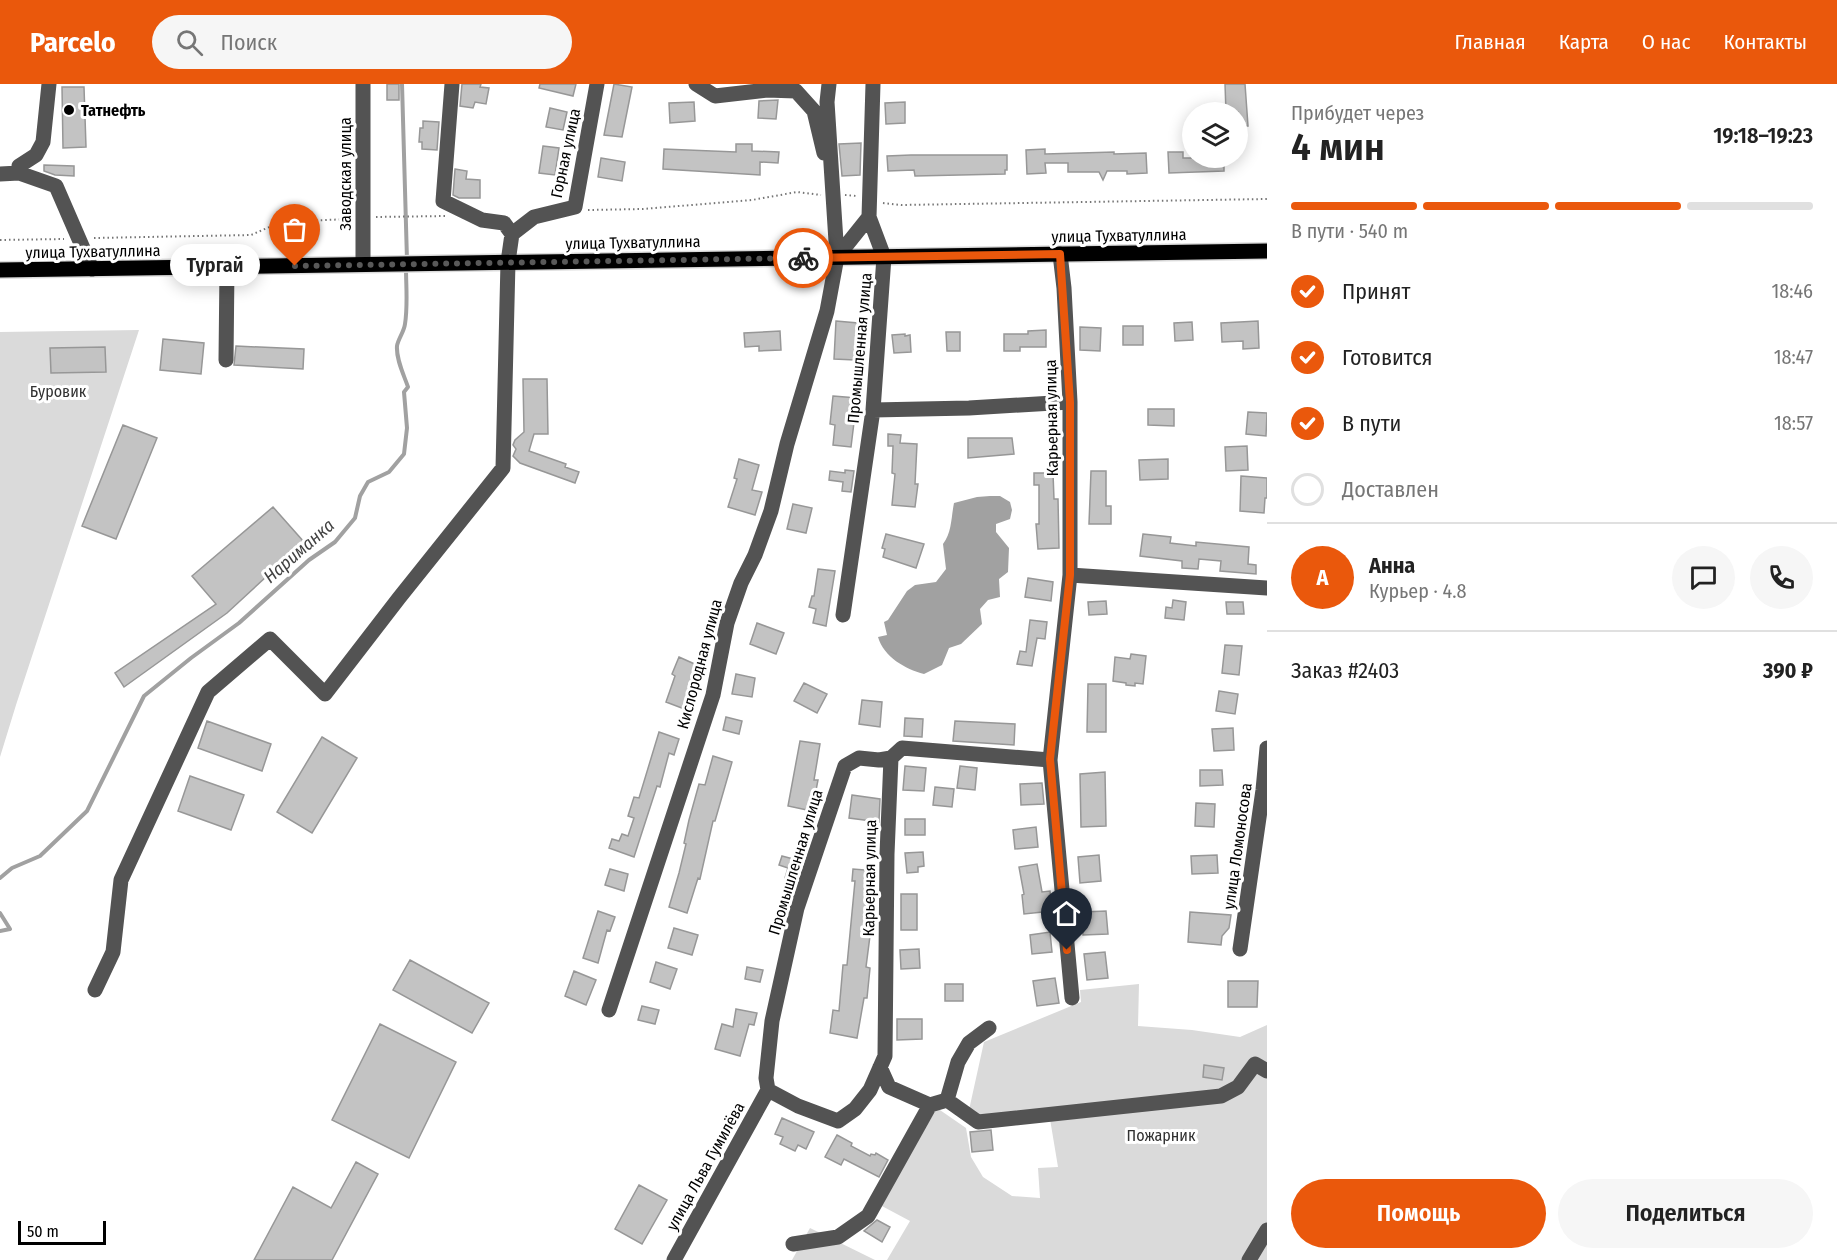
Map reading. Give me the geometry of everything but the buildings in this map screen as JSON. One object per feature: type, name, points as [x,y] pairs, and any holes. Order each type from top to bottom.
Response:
[{"type":"main road","name":"улица Тухватуллина","points":[[0,270],[1267,251]]},
{"type":"street","points":[[19,172],[20,166],[36,155],[43,142],[49,84]]},
{"type":"street","name":"Заводская улица","points":[[363,84],[363,217],[371,264]]},
{"type":"street","points":[[95,990],[113,952],[121,880],[208,692],[270,639],[325,694],[503,468],[508,262],[512,234],[504,223],[482,220],[443,201],[452,84]]},
{"type":"street","name":"Горная улица","points":[[512,234],[534,217],[575,207],[597,84]]},
{"type":"street","points":[[696,84],[715,96],[767,90],[796,91],[814,111],[822,151],[831,159]]},
{"type":"street","points":[[829,84],[827,102],[837,257]]},
{"type":"street","name":"Промышленная улица","points":[[843,615],[873,410],[884,256],[870,217],[873,84]]},
{"type":"street","points":[[0,174],[19,172],[56,186],[92,269]]},
{"type":"street","points":[[837,257],[870,217]]},
{"type":"street","name":"Карьерная улица","points":[[1060,254],[1070,402],[1070,575],[1050,759],[1072,998]]},
{"type":"street","name":"Кислородная улица","points":[[609,1010],[713,695],[727,623],[771,511],[787,444],[827,311],[837,257]]},
{"type":"street","points":[[226,360],[227,267]]},
{"type":"street","points":[[873,410],[969,408],[1070,402]]},
{"type":"street","points":[[1070,575],[1267,588]]},
{"type":"street","points":[[891,758],[902,748],[1050,759]]},
{"type":"street","name":"улица Ломоносова","points":[[1240,949],[1267,748]]},
{"type":"street","name":"Промышленная улица","points":[[768,1090],[766,1078],[772,1021],[797,908],[845,766],[859,758],[879,760],[891,758]]},
{"type":"street","name":"Карьерная улица","points":[[768,1090],[816,1114],[838,1120],[855,1109],[870,1090],[885,1056],[887,854],[891,758]]},
{"type":"street","points":[[947,1100],[958,1062],[969,1043],[989,1028]]},
{"type":"street","points":[[947,1100],[978,1122],[1221,1096],[1239,1088],[1255,1064],[1267,1071]]},
{"type":"street","points":[[880,1067],[889,1087],[930,1105],[947,1100]]},
{"type":"street","name":"улица Льва Гумилёва","points":[[674,1260],[768,1090]]},
{"type":"street","points":[[793,1244],[838,1237],[868,1215],[930,1105]]},
{"type":"street","points":[[1249,1260],[1267,1230]]},
{"type":"path","points":[[561,211],[643,209],[741,201],[797,192],[853,195],[901,205],[1267,199]]},
{"type":"path","points":[[0,240],[251,235],[281,222],[363,217],[474,216]]},
{"type":"green space","name":"Буровик","points":[[139,330],[16,705],[0,757],[0,332]]},
{"type":"green space","name":"Пожарник","points":[[1139,984],[1138,1026],[1192,1030],[1240,1037],[1267,1025],[1267,1260],[887,1260],[910,1221],[880,1205],[937,1108],[966,1128],[971,1157],[983,1177],[1012,1196],[1040,1198],[1038,1168],[1058,1167],[1049,1113],[980,1118],[969,1110],[984,1042],[1081,1002],[1080,990]]},
{"type":"green space","points":[[810,1228],[875,1260],[792,1260]]},
{"type":"shaded area","points":[[1000,496],[1010,502],[1012,510],[1010,519],[996,524],[996,532],[1009,548],[1008,572],[999,579],[1000,597],[988,600],[980,609],[982,624],[961,644],[949,648],[942,665],[924,674],[896,661],[885,651],[878,637],[887,635],[884,622],[888,620],[907,591],[915,585],[936,582],[946,569],[943,544],[950,530],[954,503],[977,497]]},
{"type":"waterway","name":"Нариманка","points":[[402,84],[407,260]]},
{"type":"waterway","name":"Нариманка","points":[[0,878],[12,868],[40,856],[87,811],[144,696],[239,623],[309,560],[335,542],[355,518],[360,496],[368,482],[389,472],[404,454],[407,428],[404,392],[408,387],[399,362],[397,346],[406,317],[406,268]]},
{"type":"waterway","name":"Нариманка","points":[[0,913],[10,929],[0,931]]},
{"type":"way so far","points":[[295,266],[803,258]]},
{"type":"place","name":"Татнефть","points":[[69,110]]},
{"type":"place","name":"Тургай","points":[[295,266]]},
{"type":"route","points":[[803,258],[1060,254],[1070,402],[1070,575],[1050,759],[1067,950]]}]
